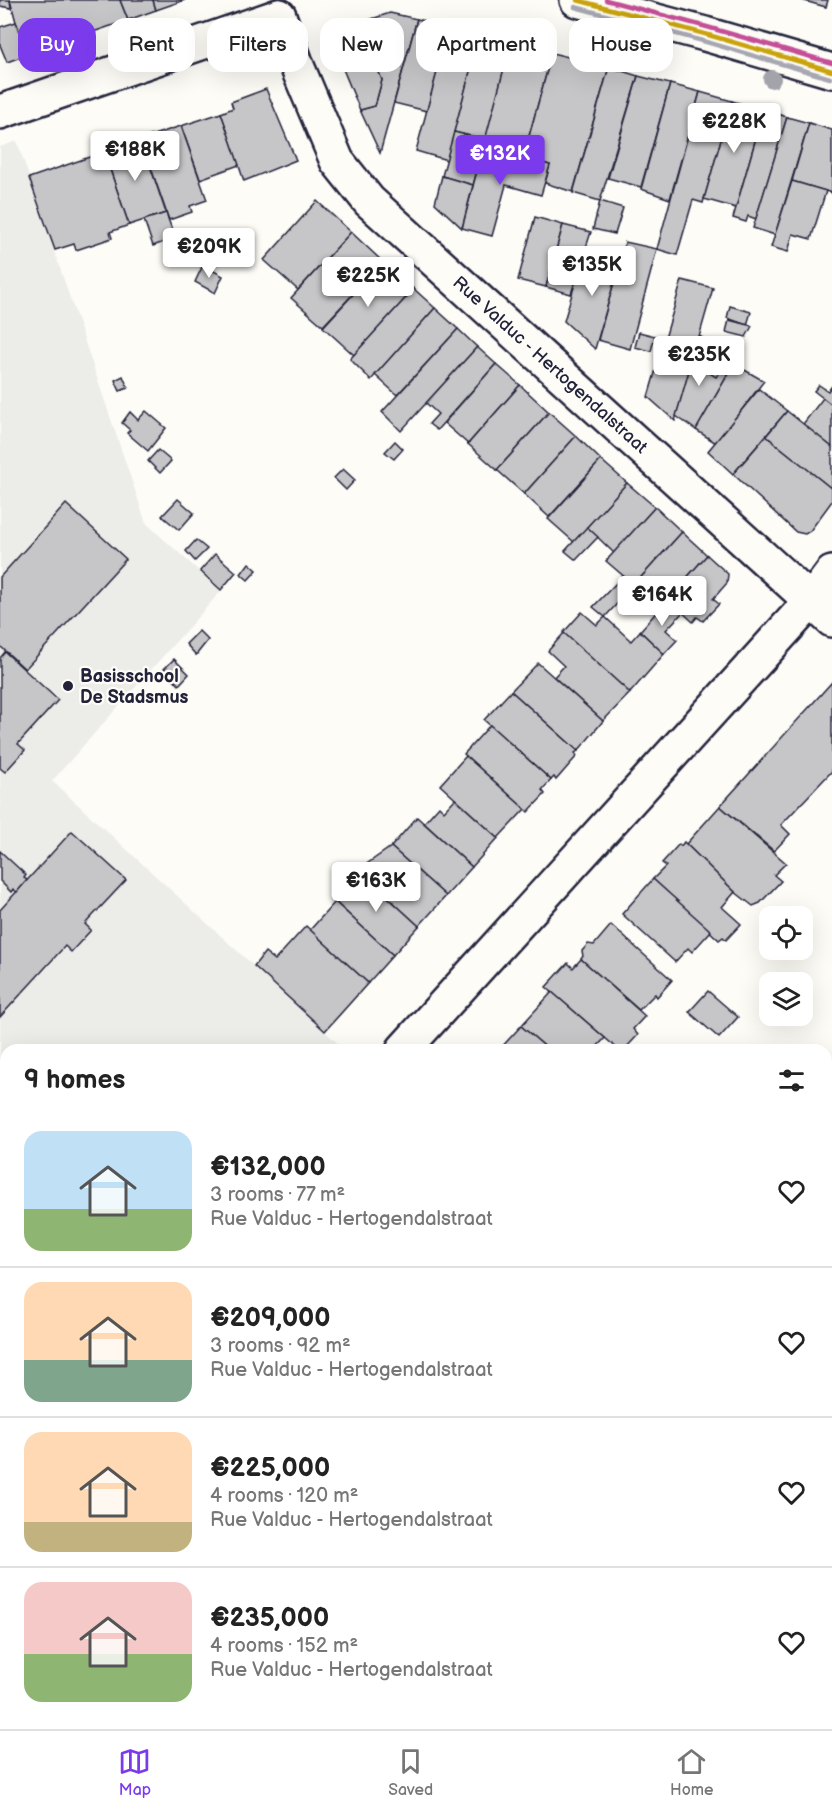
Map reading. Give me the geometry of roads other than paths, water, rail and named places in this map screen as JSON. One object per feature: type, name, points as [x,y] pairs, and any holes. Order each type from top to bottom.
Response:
[{"type":"street","points":[[577,0],[832,71]]},
{"type":"street","points":[[0,112],[281,8]]},
{"type":"street","name":"Rue Valduc - Hertogendalstraat","points":[[281,8],[297,66],[337,161],[369,201],[821,610]]},
{"type":"street","points":[[409,1044],[821,610],[832,573]]},
{"type":"place","name":"Basisschool De Stadsmus","points":[[68,686]]}]
